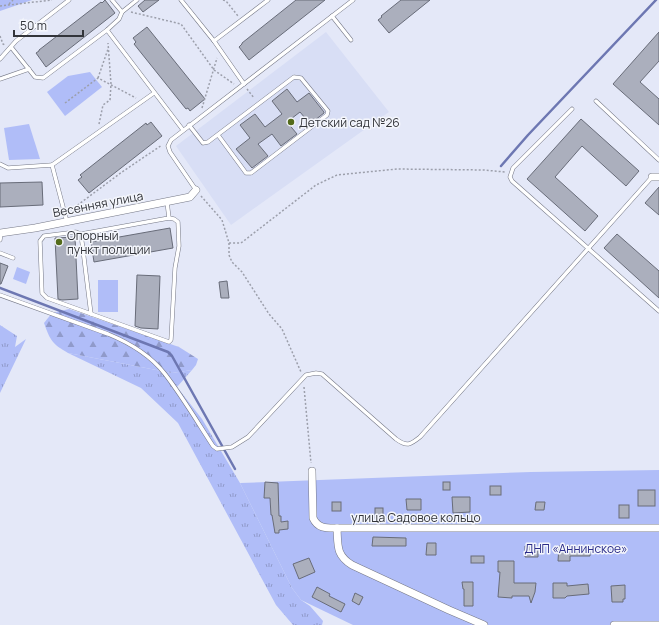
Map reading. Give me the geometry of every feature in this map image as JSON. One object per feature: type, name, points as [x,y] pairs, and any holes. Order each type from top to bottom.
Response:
[{"type":"street","name":"Весенняя улица","points":[[0,235],[190,197],[196,190]]},
{"type":"street","points":[[312,471],[313,518],[316,525],[320,527],[337,528]]},
{"type":"street","name":"улица Садовое кольцо","points":[[484,625],[352,566],[346,562],[339,553],[337,528],[659,528]]},
{"type":"street","points":[[614,625],[659,624]]},
{"type":"lane","points":[[0,59],[11,47],[69,0]]},
{"type":"lane","points":[[112,0],[123,11]]},
{"type":"lane","points":[[11,47],[35,77],[43,78],[108,30],[120,19],[123,11],[137,0]]},
{"type":"lane","points":[[182,0],[214,41],[244,84]]},
{"type":"lane","points":[[214,41],[268,0]]},
{"type":"lane","points":[[196,190],[170,152],[168,146],[171,140],[353,0]]},
{"type":"lane","points":[[332,16],[351,40]]},
{"type":"lane","points":[[108,30],[154,93],[184,130]]},
{"type":"lane","points":[[0,79],[29,69]]},
{"type":"lane","points":[[189,126],[203,143],[208,142],[294,77],[301,78],[328,111],[327,114],[251,174],[246,172],[218,135]]},
{"type":"lane","points":[[0,164],[8,168],[52,165],[154,93]]},
{"type":"lane","points":[[596,101],[659,160]]},
{"type":"lane","points":[[572,109],[514,168],[510,177],[659,311]]},
{"type":"lane","points":[[52,165],[67,222]]},
{"type":"lane","points":[[0,294],[114,336],[137,348],[165,374],[213,446],[218,449],[232,447],[248,437],[306,375],[316,373],[322,374],[401,443],[412,444],[420,437],[655,177]]},
{"type":"lane","points":[[168,202],[169,218]]},
{"type":"lane","points":[[169,218],[178,222],[179,246],[171,340],[167,342],[47,298],[42,293],[40,241],[44,236],[76,232],[81,234],[169,218]]},
{"type":"lane","points":[[81,234],[91,314]]},
{"type":"lane","points":[[0,253],[13,258]]},
{"type":"path","points":[[9,4],[13,0]]},
{"type":"path","points":[[0,6],[52,0]]},
{"type":"path","points":[[223,0],[226,1],[241,20]]},
{"type":"path","points":[[123,11],[181,24],[214,70],[239,88]]},
{"type":"path","points":[[98,133],[104,105],[110,100],[111,84],[108,30]]},
{"type":"path","points":[[0,36],[3,44],[11,47]]},
{"type":"path","points":[[65,102],[98,78],[109,48]]},
{"type":"path","points":[[200,118],[220,50]]},
{"type":"path","points":[[98,78],[142,101]]},
{"type":"path","points":[[244,84],[259,103]]},
{"type":"path","points":[[75,208],[122,172],[168,141]]},
{"type":"path","points":[[229,243],[240,243],[316,185],[337,175],[397,169],[484,170],[511,172]]},
{"type":"path","points":[[196,190],[222,220],[229,243],[229,254],[232,262],[242,272],[269,314],[282,329],[289,344],[303,378],[312,471]]},
{"type":"shaded area","name":"Детский сад №26","points":[[326,32],[389,112],[231,225],[176,146]]},
{"type":"green space","points":[[0,0],[32,0],[0,11]]},
{"type":"green space","points":[[90,72],[102,87],[65,116],[47,92],[68,76]]},
{"type":"green space","points":[[29,124],[40,159],[9,160],[4,128]]},
{"type":"green space","points":[[17,267],[30,272],[26,284],[13,279]]},
{"type":"green space","points":[[98,280],[118,280],[118,312],[98,312]]},
{"type":"green space","points":[[69,309],[179,347],[198,359],[196,365],[192,370],[172,373],[68,353],[52,341],[44,323],[52,313]]},
{"type":"green space","points":[[0,325],[17,336],[15,347],[26,339],[0,393]]},
{"type":"green space","points":[[68,353],[172,373],[192,370],[177,387],[202,419],[240,483],[292,588],[301,600],[310,606],[323,621],[322,625],[293,625],[276,605],[178,423],[141,388]]},
{"type":"green space","name":"ДНП «Аннинское»","points":[[659,470],[659,625],[353,625],[301,600],[292,588],[240,483],[531,472]]},
{"type":"building","points":[[105,0],[115,13],[46,67],[36,53]]},
{"type":"building","points":[[145,0],[159,0],[143,12],[138,6]]},
{"type":"building","points":[[296,0],[325,0],[249,60],[239,47],[242,43]]},
{"type":"building","points":[[401,0],[430,0],[389,33],[378,20]]},
{"type":"building","points":[[147,27],[205,99],[190,111],[188,108],[186,109],[134,44],[136,42],[133,38]]},
{"type":"building","points":[[659,32],[659,61],[640,82],[659,99],[659,125],[613,84]]},
{"type":"building","points":[[287,89],[297,102],[309,93],[324,113],[310,124],[300,112],[287,122],[297,134],[281,146],[272,134],[258,144],[268,156],[252,168],[236,149],[250,138],[240,125],[255,114],[265,127],[282,114],[272,101]]},
{"type":"building","points":[[581,119],[639,171],[626,186],[582,146],[555,177],[598,216],[585,231],[527,179]]},
{"type":"building","points":[[151,122],[162,136],[89,193],[78,180],[82,177],[80,175],[146,123],[147,125]]},
{"type":"building","points":[[42,182],[43,205],[0,207],[0,183]]},
{"type":"building","points":[[659,187],[659,215],[645,203]]},
{"type":"building","points":[[170,228],[173,248],[94,262],[91,242]]},
{"type":"building","points":[[617,234],[659,271],[659,298],[604,248]]},
{"type":"building","points":[[75,237],[78,299],[62,300],[58,299],[55,238]]},
{"type":"building","points":[[0,263],[8,266],[1,284],[0,284]]},
{"type":"building","points":[[137,275],[160,276],[158,329],[141,328],[135,326]]},
{"type":"building","points":[[227,281],[229,298],[221,298],[219,282]]},
{"type":"building","points":[[265,482],[278,483],[279,516],[281,516],[281,522],[288,521],[288,529],[279,530],[279,533],[275,533],[271,515],[270,498],[264,498]]},
{"type":"building","points":[[443,482],[450,482],[450,490],[443,490]]},
{"type":"building","points":[[490,486],[501,486],[501,495],[490,495]]},
{"type":"building","points":[[638,490],[655,490],[655,506],[638,506]]},
{"type":"building","points":[[452,497],[470,497],[470,512],[453,513]]},
{"type":"building","points":[[406,499],[421,499],[421,510],[407,510]]},
{"type":"building","points":[[332,502],[341,502],[341,511],[332,511]]},
{"type":"building","points":[[536,502],[545,502],[544,510],[535,510]]},
{"type":"building","points":[[619,505],[629,505],[629,518],[619,518]]},
{"type":"building","points":[[375,508],[383,508],[383,518],[375,518]]},
{"type":"building","points":[[373,537],[406,538],[406,546],[372,546]]},
{"type":"building","points":[[427,543],[436,543],[436,555],[426,555]]},
{"type":"building","points":[[525,546],[533,546],[533,548],[538,548],[538,557],[525,557]]},
{"type":"building","points":[[559,546],[590,549],[590,556],[570,556],[570,561],[558,561]]},
{"type":"building","points":[[471,556],[484,556],[484,563],[471,563]]},
{"type":"building","points":[[309,558],[315,572],[299,579],[293,564]]},
{"type":"building","points":[[498,561],[514,561],[514,583],[536,583],[535,592],[531,603],[529,596],[512,596],[512,598],[498,597],[500,572],[498,572]]},
{"type":"building","points":[[462,582],[473,582],[473,606],[464,606],[464,589]]},
{"type":"building","points":[[553,583],[567,583],[567,586],[588,584],[589,594],[567,596],[565,598],[553,598]]},
{"type":"building","points":[[625,585],[625,599],[623,599],[623,602],[612,602],[611,586]]},
{"type":"building","points":[[317,587],[330,594],[329,596],[345,604],[341,612],[312,597]]},
{"type":"building","points":[[355,593],[363,597],[359,605],[352,601]]},
{"type":"waterway","points":[[501,166],[528,135],[656,0]]},
{"type":"waterway","points":[[0,288],[168,352],[172,356],[235,469]]},
{"type":"place","name":"Детский сад №26","points":[[291,122]]},
{"type":"place","name":"Опорный пункт полиции","points":[[59,242]]}]
